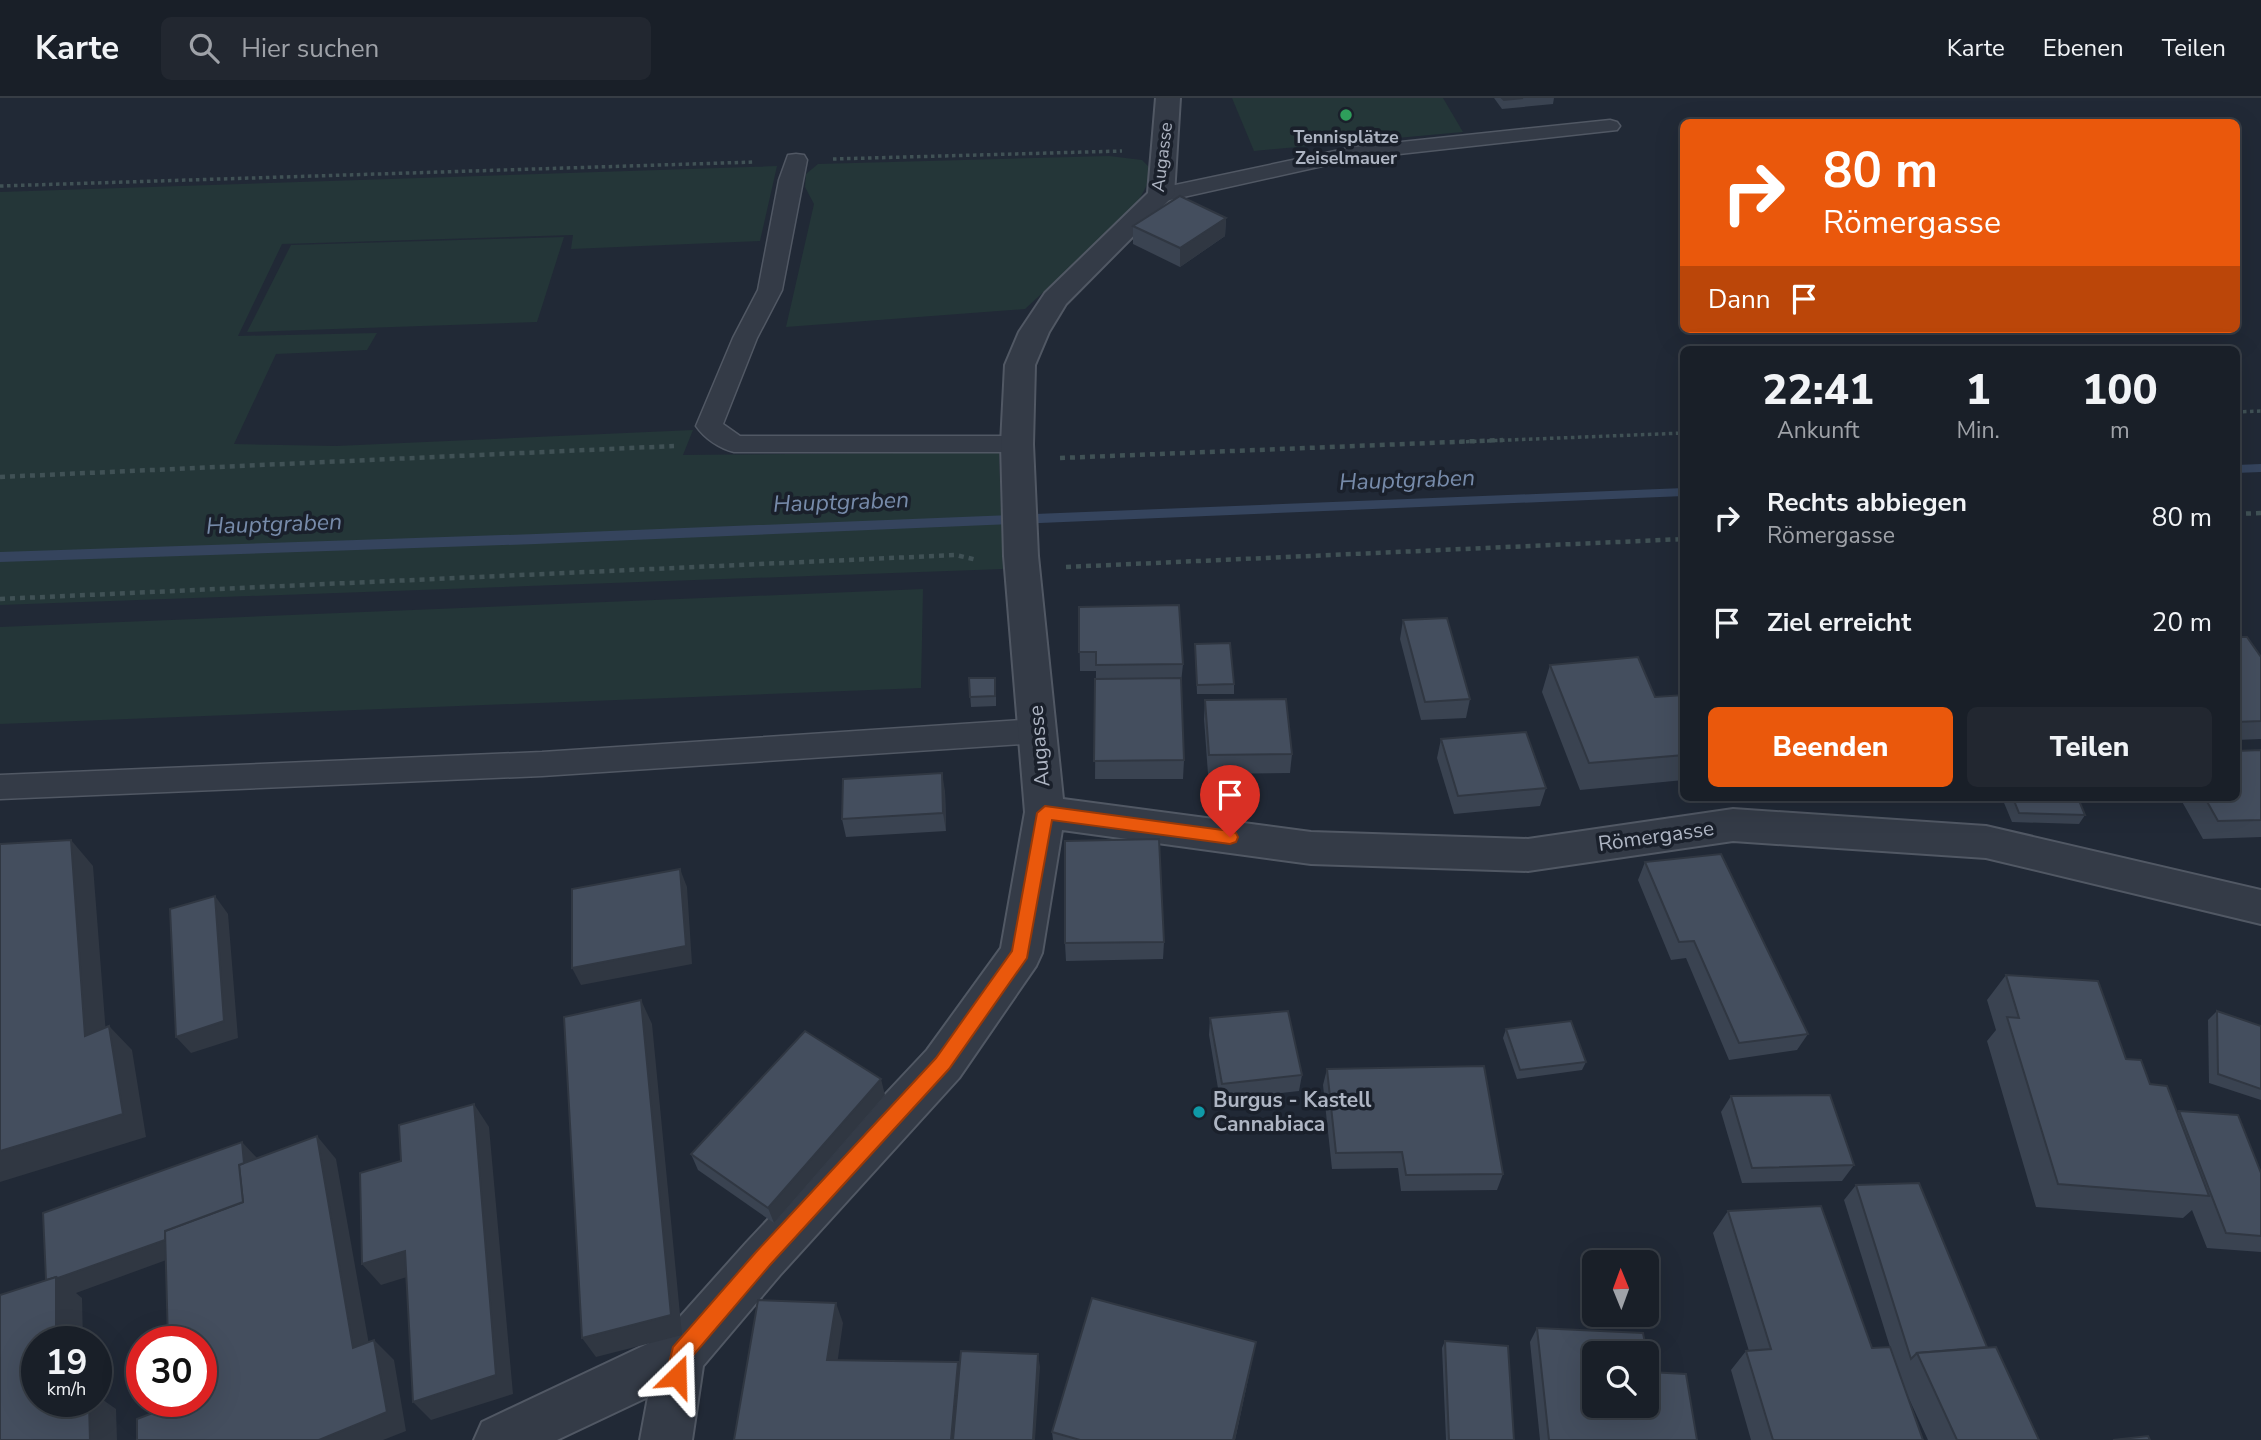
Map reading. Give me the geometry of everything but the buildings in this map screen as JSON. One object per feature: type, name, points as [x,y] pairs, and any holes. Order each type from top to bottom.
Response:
[{"type":"street","name":"Augasse","points":[[680,1354],[763,1259],[943,1064],[1021,953],[1045,813],[1022,562],[1017,452],[1020,365],[1034,332],[1055,299],[1161,195],[1168,98]]},
{"type":"street","name":"Römergasse","points":[[1045,813],[1311,848],[1528,855],[1733,825],[1986,842],[2261,907]]},
{"type":"street","points":[[500,1440],[680,1354]]},
{"type":"street","points":[[666,1440],[680,1354]]},
{"type":"lane","points":[[1161,195],[1203,188],[1279,167],[1356,153],[1610,125]]},
{"type":"lane","points":[[796,160],[770,290],[745,338],[709,426],[734,444],[1017,452]]},
{"type":"lane","points":[[0,787],[542,764],[1038,731]]},
{"type":"path","points":[[0,186],[1166,150]]},
{"type":"path","points":[[2240,412],[2261,411]]},
{"type":"path","points":[[1017,452],[1680,433]]},
{"type":"path","points":[[0,477],[734,444]]},
{"type":"path","points":[[2240,514],[2261,513]]},
{"type":"path","points":[[0,599],[956,555],[1022,562],[1680,539]]},
{"type":"shaded area","name":"Tennisplätze Zeiselmauer","points":[[1232,98],[1443,98],[1463,132],[1254,151]]},
{"type":"shaded area","points":[[1109,156],[1142,160],[1154,172],[1134,209],[1025,309],[786,327],[814,204],[805,187],[806,174],[818,164]]},
{"type":"shaded area","points":[[777,166],[760,241],[571,249],[573,235],[282,244],[238,336],[377,333],[367,350],[276,354],[234,444],[336,446],[693,430],[683,455],[999,452],[1003,569],[0,605],[0,192]]},
{"type":"shaded area","points":[[564,237],[537,322],[247,332],[291,245]]},
{"type":"shaded area","points":[[923,589],[921,688],[0,724],[0,627]]},
{"type":"waterway","name":"Hauptgraben","points":[[2240,469],[2261,468]]},
{"type":"waterway","name":"Hauptgraben","points":[[0,557],[536,539],[1680,492]]},
{"type":"place","name":"Tennisplätze Zeiselmauer","points":[[1346,115]]},
{"type":"place","name":"Burgus - Kastell Cannabiaca","points":[[1199,1112]]},
{"type":"route","points":[[677,1376],[680,1354],[763,1259],[943,1064],[1021,953],[1045,813],[1230,837]]}]
